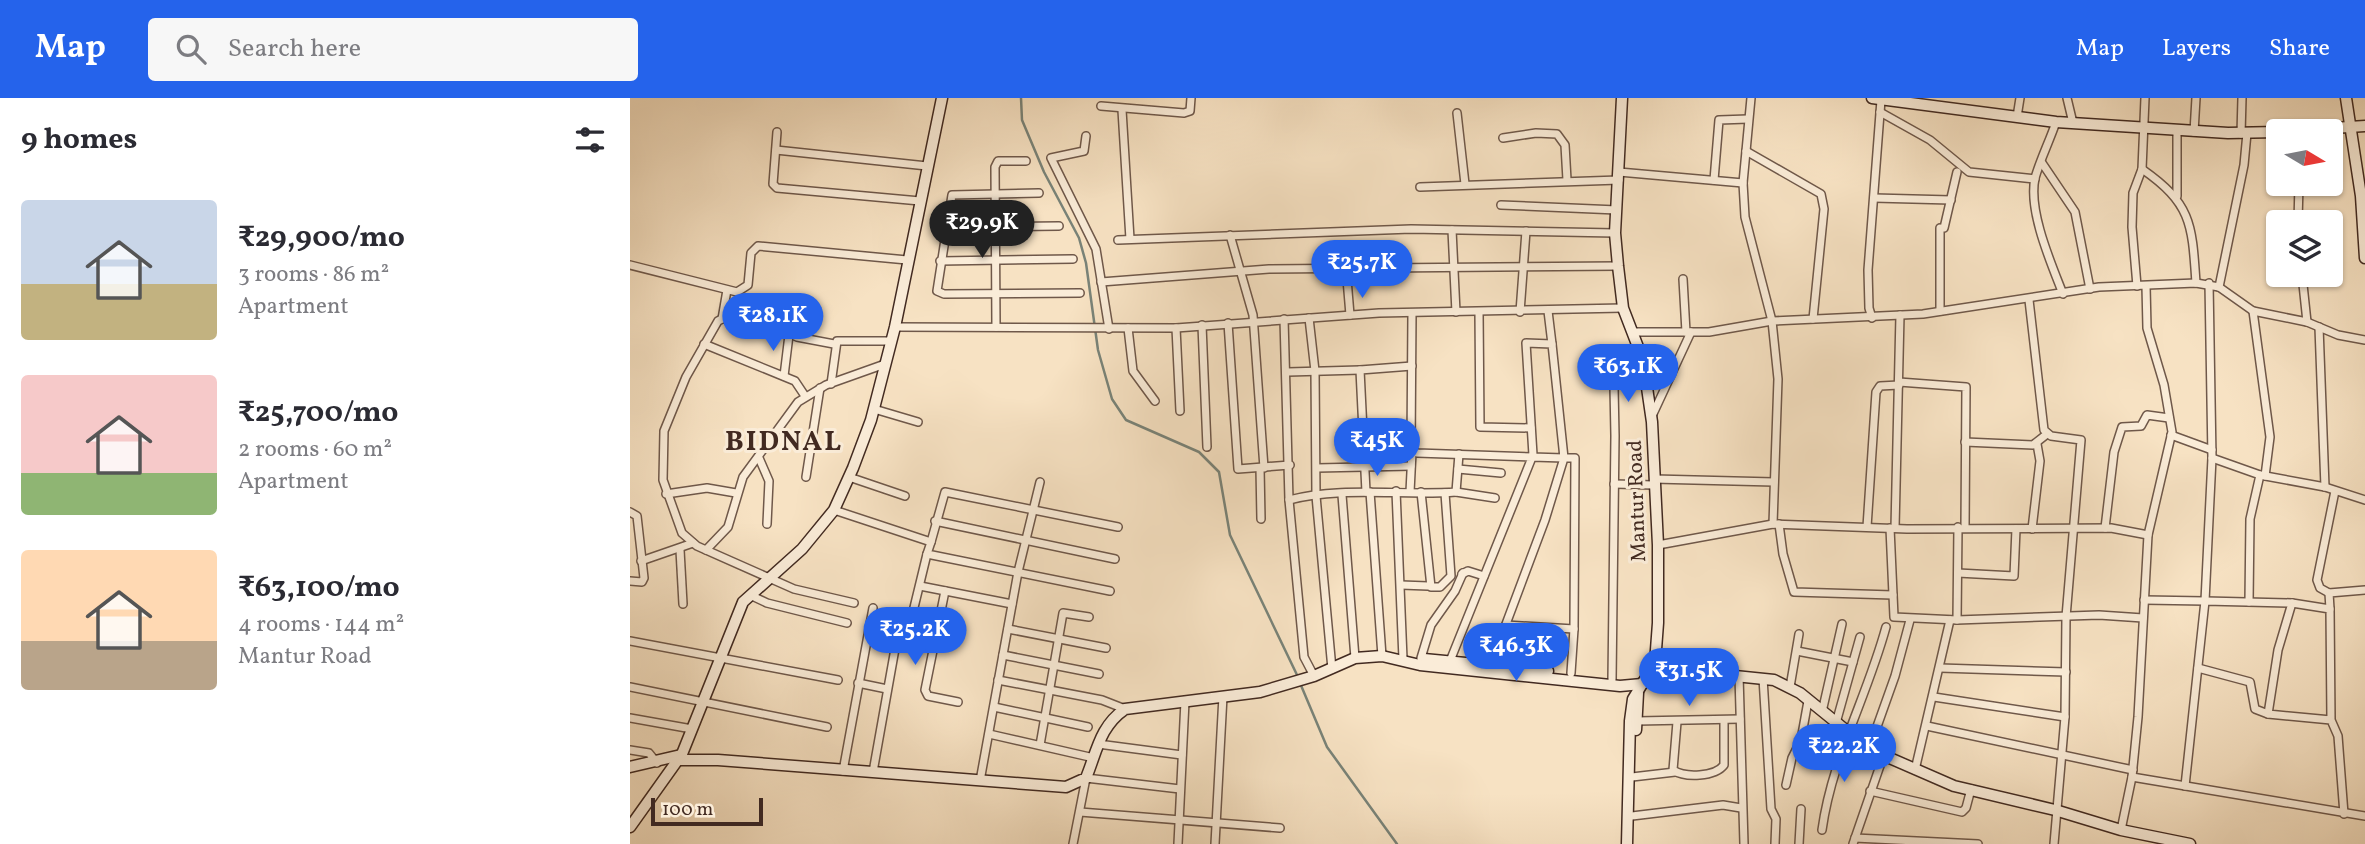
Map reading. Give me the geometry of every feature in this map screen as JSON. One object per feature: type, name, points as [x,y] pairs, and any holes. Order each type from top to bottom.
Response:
[{"type":"street","points":[[630,827],[680,757],[743,602],[802,549],[834,510],[849,477],[874,409],[895,327],[942,98]]},
{"type":"street","points":[[1101,106],[1122,110],[1188,113],[1191,98]]},
{"type":"street","name":"Mantur Road","points":[[1622,98],[1615,233],[1623,308],[1635,332],[1643,360],[1651,416],[1658,545],[1655,663],[1633,699],[1628,746],[1627,844]]},
{"type":"street","points":[[1751,98],[1743,183],[1745,217],[1772,321],[1778,379],[1774,482],[1776,524],[1783,554],[1794,592],[1893,595]]},
{"type":"street","points":[[2017,117],[2020,98]]},
{"type":"street","points":[[2067,98],[2073,124]]},
{"type":"street","points":[[2121,830],[2132,774],[2148,535],[2171,435],[2164,386],[2147,328],[2132,227],[2133,193],[2142,169],[2145,98]]},
{"type":"street","points":[[2194,132],[2196,98]]},
{"type":"street","points":[[2219,287],[2244,165],[2242,98]]},
{"type":"street","points":[[2346,98],[2363,196],[2365,258]]},
{"type":"street","points":[[1872,318],[1869,308],[1868,270],[1880,112],[1877,99],[1937,102],[2073,124],[2194,132],[2266,132]]},
{"type":"street","points":[[1122,110],[1130,239]]},
{"type":"street","points":[[1880,112],[1930,140],[1969,172],[2035,179]]},
{"type":"street","points":[[1457,113],[1465,184]]},
{"type":"street","points":[[1714,180],[1719,120],[1748,119]]},
{"type":"street","points":[[2056,122],[2035,179],[2035,199],[2043,239],[2063,294]]},
{"type":"street","points":[[2343,128],[2365,126]]},
{"type":"street","points":[[2177,131],[2177,196],[2193,241],[2196,283]]},
{"type":"street","points":[[777,132],[773,184],[777,188],[920,201]]},
{"type":"street","points":[[1503,138],[1536,133],[1557,134],[1564,145],[1567,180]]},
{"type":"street","points":[[1086,136],[1084,151],[1051,158],[1096,249],[1105,329]]},
{"type":"street","points":[[776,150],[927,166]]},
{"type":"street","points":[[1746,151],[1821,194],[1824,209],[1813,319]]},
{"type":"street","points":[[996,327],[996,163],[1026,161]]},
{"type":"street","points":[[2042,163],[2075,212],[2090,289]]},
{"type":"street","points":[[2142,169],[2177,196]]},
{"type":"street","points":[[1940,310],[1942,228],[1956,172]]},
{"type":"street","points":[[1420,187],[1619,176],[1743,183]]},
{"type":"street","points":[[1039,193],[952,195],[940,261],[938,292],[1080,293]]},
{"type":"street","points":[[1874,198],[1951,200]]},
{"type":"street","points":[[1501,205],[1617,209]]},
{"type":"street","points":[[946,227],[1059,226]]},
{"type":"street","points":[[1118,240],[1452,230],[1615,233]]},
{"type":"street","points":[[1452,230],[1455,312]]},
{"type":"street","points":[[1520,312],[1526,231]]},
{"type":"street","points":[[1230,235],[1254,321],[1262,468],[1261,519]]},
{"type":"street","points":[[630,265],[737,292],[746,289],[751,253],[758,246],[907,260]]},
{"type":"street","points":[[940,261],[1073,259]]},
{"type":"street","points":[[1101,282],[1346,267],[1618,267]]},
{"type":"street","points":[[1346,267],[1350,315]]},
{"type":"street","points":[[1651,416],[1689,332],[1683,279]]},
{"type":"street","points":[[2185,786],[2204,601],[2212,454],[2209,283]]},
{"type":"street","points":[[1635,332],[1709,332],[1772,321],[1900,316],[2029,300],[2090,289],[2209,283],[2253,310],[2307,322],[2365,340]]},
{"type":"street","points":[[2303,287],[2307,322]]},
{"type":"street","points":[[727,290],[722,318],[704,344],[671,408],[664,430],[662,463],[666,494],[682,533],[693,544],[794,589],[854,603]]},
{"type":"street","points":[[2029,300],[2047,434]]},
{"type":"street","points":[[895,327],[1176,328],[1350,315],[1623,308]]},
{"type":"street","points":[[2249,602],[2250,519],[2270,437],[2253,310]]},
{"type":"street","points":[[1491,664],[1545,520],[1564,458],[1548,311]]},
{"type":"street","points":[[1479,312],[1479,427],[1531,428]]},
{"type":"street","points":[[1410,492],[1412,313]]},
{"type":"street","points":[[722,318],[744,314],[789,335],[835,344]]},
{"type":"street","points":[[1900,316],[1893,528],[1894,617],[1910,620],[2143,618]]},
{"type":"street","points":[[1309,318],[1315,371],[1316,496],[1332,669]]},
{"type":"street","points":[[1284,319],[1288,372],[1289,500],[1304,657],[1313,676]]},
{"type":"street","points":[[1228,323],[1237,466],[1240,470],[1290,466]]},
{"type":"street","points":[[1202,326],[1207,447]]},
{"type":"street","points":[[2319,327],[2325,487]]},
{"type":"street","points":[[1128,328],[1133,371],[1156,401]]},
{"type":"street","points":[[1176,328],[1180,411]]},
{"type":"street","points":[[784,376],[789,335]]},
{"type":"street","points":[[831,384],[835,344],[840,339],[891,341]]},
{"type":"street","points":[[1451,661],[1533,456],[1526,343],[1552,344]]},
{"type":"street","points":[[704,344],[799,383],[805,396]]},
{"type":"street","points":[[1608,355],[1614,387],[1612,680]]},
{"type":"street","points":[[706,550],[728,527],[736,493],[743,477],[805,396],[885,365]]},
{"type":"street","points":[[1288,372],[1412,366]]},
{"type":"street","points":[[1360,370],[1363,467],[1368,492],[1382,656]]},
{"type":"street","points":[[1867,527],[1876,392],[1880,386],[1964,385],[1967,395],[1954,620],[1915,770]]},
{"type":"street","points":[[806,477],[820,388]]},
{"type":"street","points":[[874,409],[918,422]]},
{"type":"street","points":[[2105,528],[2114,452],[2122,427],[2141,426],[2147,415],[2169,418]]},
{"type":"street","points":[[1965,442],[2037,444],[2047,434]]},
{"type":"street","points":[[2047,434],[2081,440],[2066,617],[2065,716],[2054,844]]},
{"type":"street","points":[[2171,435],[2262,476],[2325,487],[2365,500]]},
{"type":"street","points":[[2032,529],[2040,461],[2037,444]]},
{"type":"street","points":[[1412,452],[1575,458],[1574,629],[1571,673]]},
{"type":"street","points":[[1456,492],[1459,454]]},
{"type":"street","points":[[759,458],[769,481],[767,524]]},
{"type":"street","points":[[1317,468],[1411,466]]},
{"type":"street","points":[[1458,469],[1501,473]]},
{"type":"street","points":[[849,477],[905,496]]},
{"type":"street","points":[[980,781],[1018,572],[1040,482]]},
{"type":"street","points":[[1614,484],[1774,482]]},
{"type":"street","points":[[666,494],[707,488],[736,493]]},
{"type":"street","points":[[1289,500],[1396,491],[1456,492],[1495,498]]},
{"type":"street","points":[[1396,491],[1401,585],[1412,659],[1420,665],[1620,686],[1624,684]]},
{"type":"street","points":[[2335,491],[2317,580],[2320,588],[2329,593],[2365,590]]},
{"type":"street","points":[[873,772],[898,632],[910,624],[935,521],[945,492],[1118,527]]},
{"type":"street","points":[[1421,492],[1428,586]]},
{"type":"street","points":[[1445,493],[1451,576]]},
{"type":"street","points":[[1342,495],[1355,658]]},
{"type":"street","points":[[834,510],[931,541]]},
{"type":"street","points":[[630,512],[637,516],[634,547],[641,561],[643,580],[630,581]]},
{"type":"street","points":[[935,521],[1115,559]]},
{"type":"street","points":[[1658,545],[1776,524],[1893,528],[2105,528],[2148,535]]},
{"type":"street","points":[[1958,573],[2014,576],[2015,529]]},
{"type":"street","points":[[641,561],[693,544]]},
{"type":"street","points":[[680,550],[683,604]]},
{"type":"street","points":[[927,554],[1110,591]]},
{"type":"street","points":[[1401,585],[1440,587],[1451,576],[1463,573],[1484,576]]},
{"type":"street","points":[[1412,659],[1431,625],[1455,591],[1463,573]]},
{"type":"street","points":[[920,586],[1012,604]]},
{"type":"street","points":[[944,591],[925,690],[928,696],[958,702]]},
{"type":"street","points":[[2329,593],[2331,720],[2338,736],[2344,814]]},
{"type":"street","points":[[750,595],[767,603],[848,623]]},
{"type":"street","points":[[2144,600],[2292,603],[2330,609]]},
{"type":"street","points":[[2269,714],[2278,650],[2292,603]]},
{"type":"street","points":[[843,771],[873,608]]},
{"type":"street","points":[[1040,745],[1063,613],[1089,617]]},
{"type":"street","points":[[1869,750],[1895,676],[1910,620]]},
{"type":"street","points":[[1506,625],[1574,629]]},
{"type":"street","points":[[1822,712],[1842,625]]},
{"type":"street","points":[[1822,830],[1833,772],[1850,734],[1886,627]]},
{"type":"street","points":[[1008,629],[1106,649]]},
{"type":"street","points":[[1790,687],[1799,634]]},
{"type":"street","points":[[1836,723],[1860,637]]},
{"type":"street","points":[[630,641],[722,656],[838,680]]},
{"type":"street","points":[[1797,650],[1853,662]]},
{"type":"street","points":[[1003,655],[1099,674]]},
{"type":"street","points":[[1073,844],[1086,778],[1098,744],[1110,719],[1125,709],[1283,687],[1355,658],[1382,656],[1571,673],[1641,686],[1739,676],[1763,678],[1790,687],[1869,750],[1954,786],[2055,810],[2121,830],[2190,844]]},
{"type":"street","points":[[1940,668],[2066,672]]},
{"type":"street","points":[[2198,668],[2250,682],[2255,709],[2269,714],[2331,720]]},
{"type":"street","points":[[1739,676],[1744,844]]},
{"type":"street","points":[[1763,678],[1771,809],[1776,819],[1775,844]]},
{"type":"street","points":[[998,680],[1102,699],[1125,709]]},
{"type":"street","points":[[858,683],[887,689]]},
{"type":"street","name":"Mantur Road","points":[[1633,844],[1632,777],[1641,686]]},
{"type":"street","points":[[630,687],[827,727]]},
{"type":"street","points":[[1215,844],[1223,696]]},
{"type":"street","points":[[1934,697],[2065,716]]},
{"type":"street","points":[[1178,844],[1185,701]]},
{"type":"street","points":[[1786,785],[1791,758],[1801,740],[1808,701]]},
{"type":"street","points":[[994,707],[1088,727]]},
{"type":"street","points":[[630,718],[692,729]]},
{"type":"street","points":[[1637,721],[1740,719]]},
{"type":"street","points":[[1632,777],[1675,772],[1713,773],[1722,768],[1724,720]]},
{"type":"street","points":[[1675,772],[1677,722]]},
{"type":"street","points":[[1927,726],[2185,786],[2365,816]]},
{"type":"street","points":[[989,734],[1094,758]]},
{"type":"street","points":[[1098,744],[1182,755]]},
{"type":"street","points":[[630,750],[649,753],[657,763]]},
{"type":"street","points":[[630,767],[680,757],[1066,787],[1086,778],[1181,789]]},
{"type":"street","points":[[1883,757],[1854,841],[1979,844]]},
{"type":"street","points":[[1870,791],[1962,812],[1972,789]]},
{"type":"street","points":[[1632,816],[1723,805],[1741,808]]},
{"type":"street","points":[[1800,844],[1801,810]]},
{"type":"street","points":[[1080,813],[1280,828]]},
{"type":"waterway","points":[[1021,98],[1022,120],[1044,172],[1079,238],[1086,263],[1098,350],[1112,399],[1126,420],[1199,452],[1219,472],[1230,535],[1298,677]]},
{"type":"waterway","points":[[1300,683],[1327,747],[1397,844]]},
{"type":"district","name":"BIDNAL","points":[[784,440]]}]
